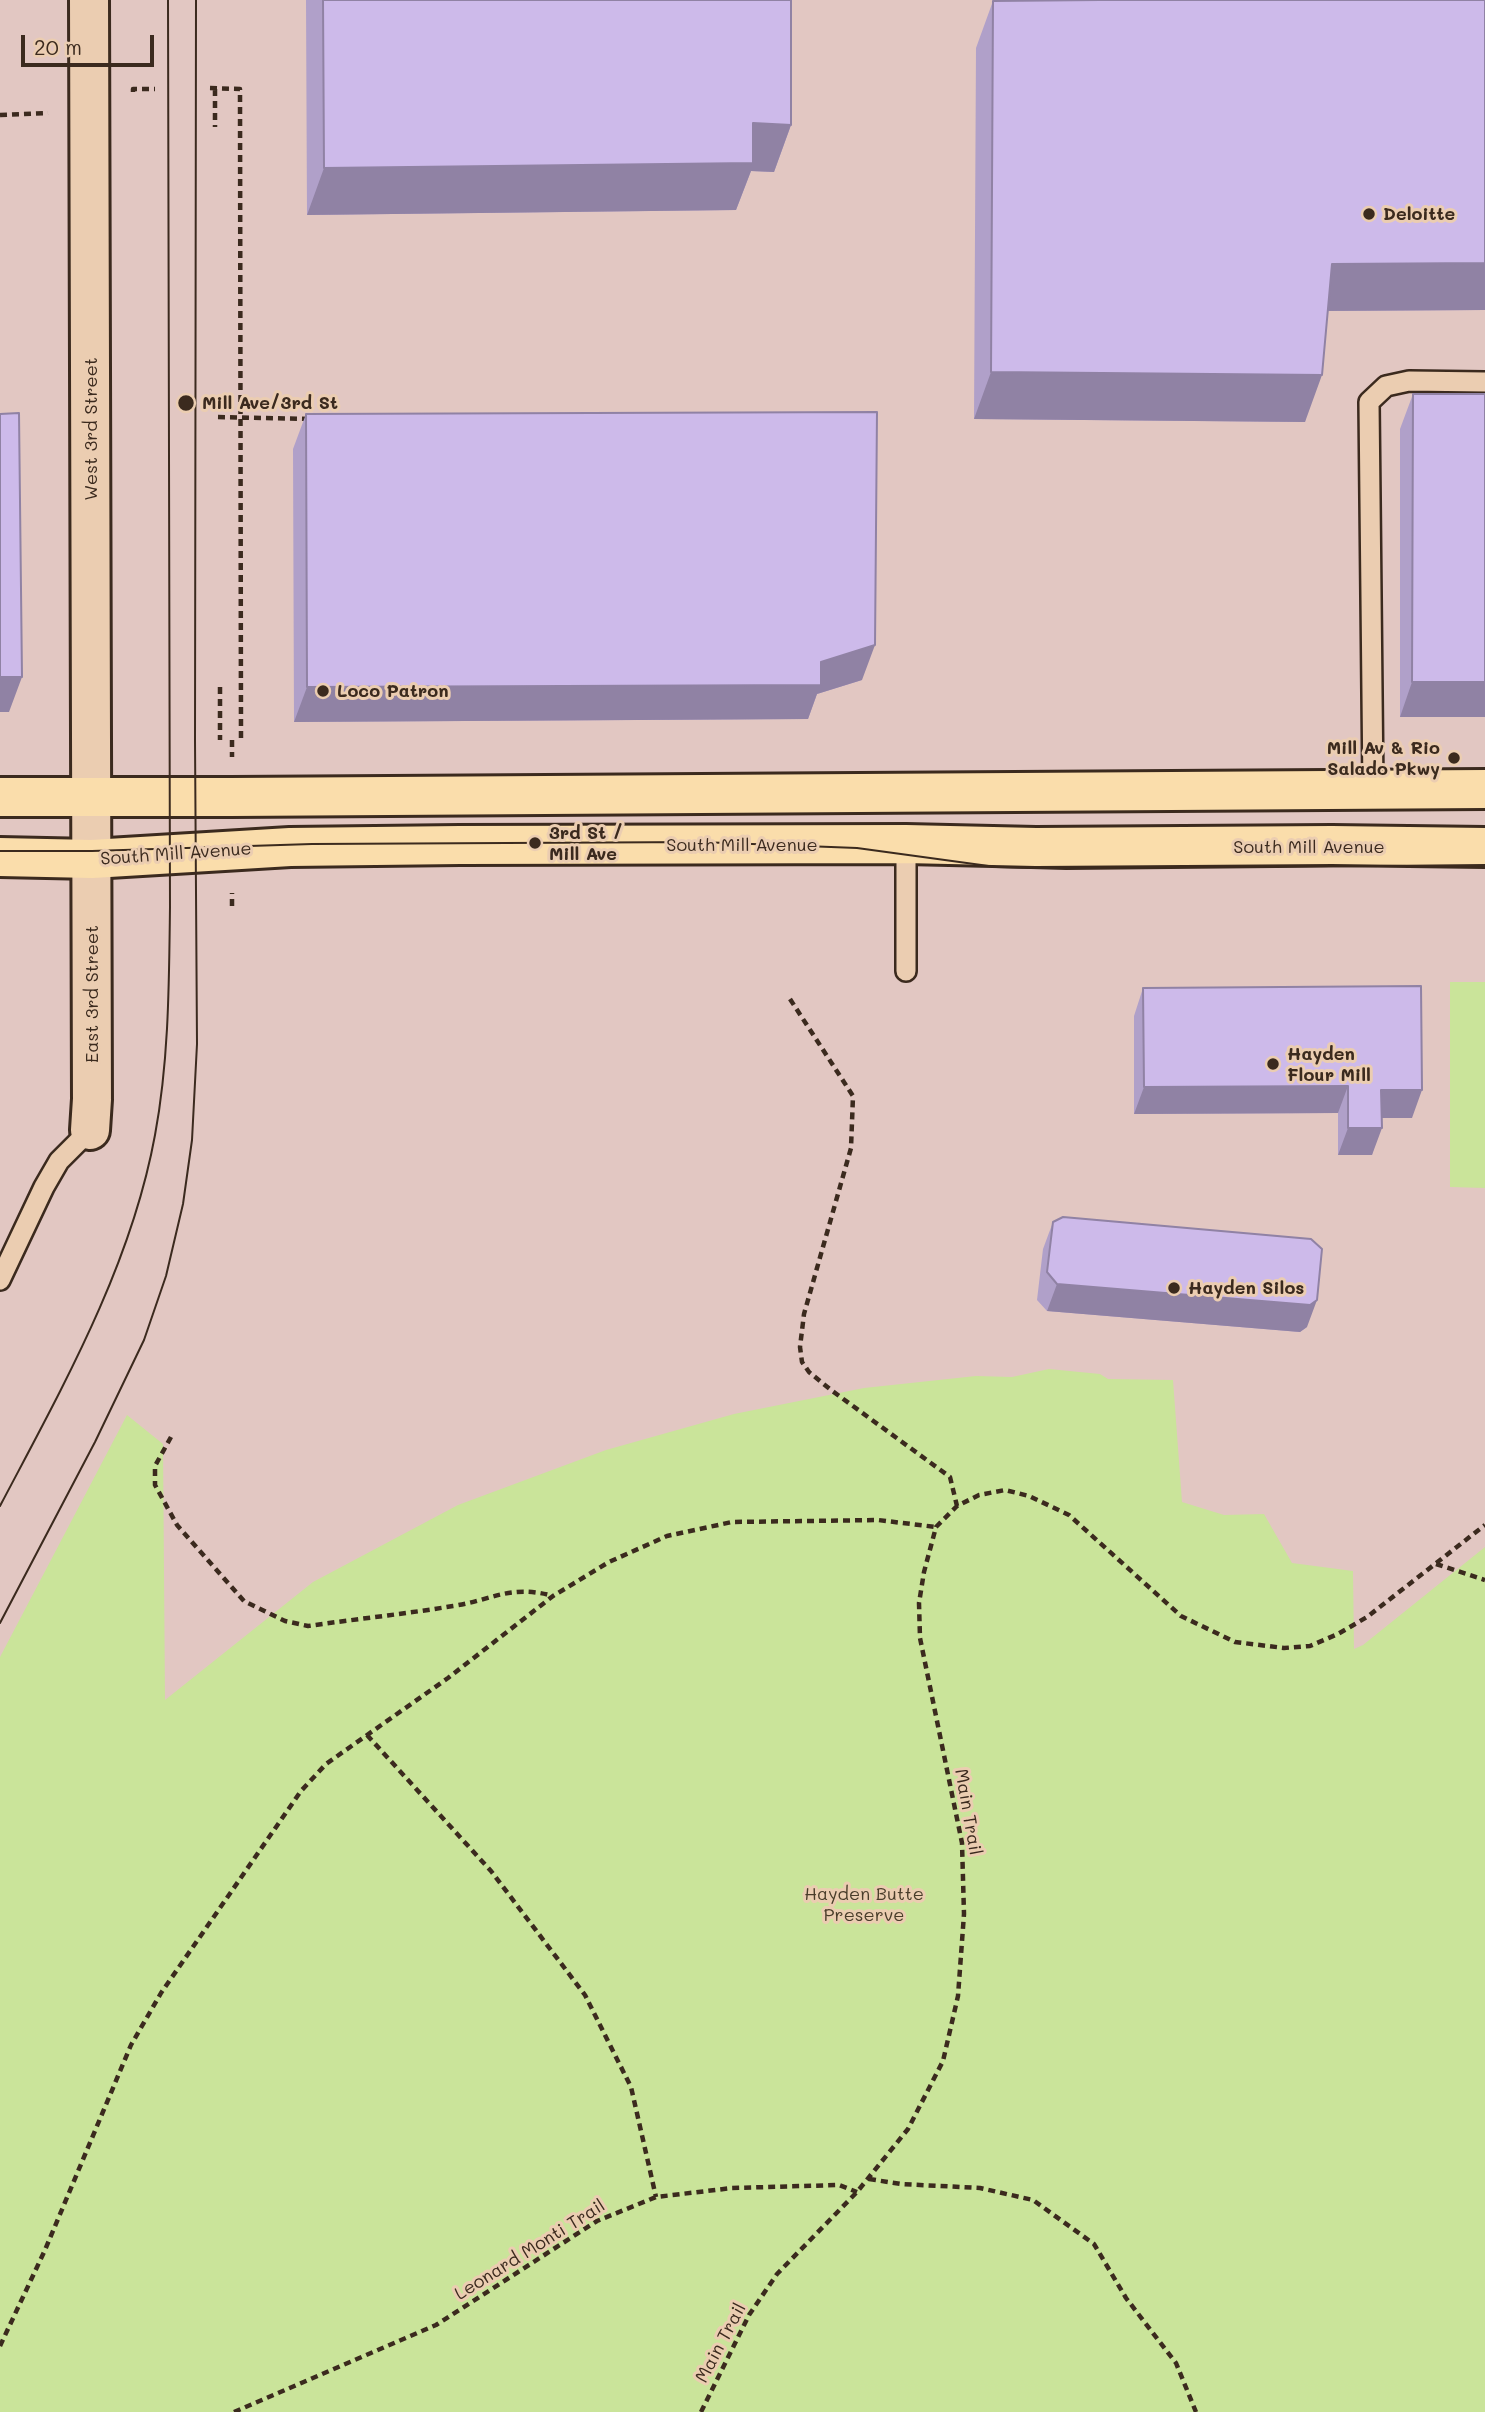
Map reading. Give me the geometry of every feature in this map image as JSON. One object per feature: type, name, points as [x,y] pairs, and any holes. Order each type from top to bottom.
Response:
[{"type":"main road","points":[[0,797],[1485,789]]},
{"type":"main road","name":"South Mill Avenue","points":[[0,858],[92,859],[290,847],[906,844],[1036,847],[1485,847]]},
{"type":"street","name":"West 3rd Street","points":[[89,0],[92,859]]},
{"type":"street","name":"East 3rd Street","points":[[90,1130],[92,859]]},
{"type":"lane","points":[[1373,790],[1369,402],[1386,386],[1409,381],[1485,382]]},
{"type":"lane","points":[[906,844],[906,971]]},
{"type":"lane","points":[[0,1280],[54,1169],[90,1130]]},
{"type":"path","points":[[215,127],[213,88],[240,89],[240,740]]},
{"type":"path","points":[[0,116],[50,113]]},
{"type":"path","points":[[218,417],[310,419]]},
{"type":"path","points":[[220,687],[220,740]]},
{"type":"path","points":[[232,740],[232,757]]},
{"type":"path","points":[[232,889],[232,906]]},
{"type":"path","points":[[790,999],[853,1096],[850,1148],[845,1171],[804,1314],[800,1347],[802,1362],[809,1372],[831,1390],[950,1477],[957,1506]]},
{"type":"path","points":[[171,1437],[155,1466],[155,1485],[177,1525],[244,1601],[285,1621],[308,1626],[455,1606],[505,1592],[532,1591],[553,1596]]},
{"type":"path","points":[[0,2346],[45,2250],[131,2045],[161,1993],[301,1791],[326,1765],[448,1678],[553,1596],[609,1562],[667,1536],[732,1522],[878,1520],[936,1527],[957,1506],[979,1494],[1004,1490],[1030,1496],[1069,1515],[1181,1616],[1235,1642],[1284,1648],[1310,1646],[1367,1617],[1485,1525]]},
{"type":"path","name":"Main Trail","points":[[701,2412],[749,2315],[777,2274],[869,2179],[908,2129],[943,2061],[958,1996],[964,1914],[962,1843],[920,1639],[919,1603],[936,1527]]},
{"type":"path","points":[[1435,1564],[1485,1580]]},
{"type":"path","points":[[367,1735],[491,1871],[585,1995],[631,2087],[656,2197]]},
{"type":"path","points":[[869,2179],[901,2184],[980,2188],[1033,2200],[1094,2244],[1125,2298],[1176,2363],[1196,2412]]},
{"type":"path","name":"Leonard Monti Trail","points":[[234,2412],[436,2325],[597,2221],[656,2197],[732,2188],[839,2185],[857,2192]]},
{"type":"green space","points":[[1450,982],[1485,982],[1485,1188],[1450,1187]]},
{"type":"green space","name":"Hayden Butte Preserve","points":[[1049,1369],[1100,1374],[1108,1379],[1173,1380],[1182,1502],[1224,1515],[1264,1514],[1292,1563],[1353,1571],[1354,1649],[1363,1645],[1485,1547],[1485,2412],[0,2412],[0,1657],[127,1415],[163,1444],[165,1700],[313,1582],[458,1505],[606,1450],[734,1414],[864,1388],[976,1376],[1012,1377]]},
{"type":"building","points":[[323,0],[791,0],[791,125],[753,123],[753,163],[324,168]]},
{"type":"building","points":[[1485,0],[1485,263],[1332,264],[1322,375],[991,372],[993,1]]},
{"type":"building","points":[[1413,394],[1485,394],[1485,682],[1412,682]]},
{"type":"building","points":[[877,412],[875,645],[821,662],[821,685],[307,687],[306,414]]},
{"type":"building","points":[[19,413],[22,677],[0,677],[0,414]]},
{"type":"building","name":"Hayden Flour Mill","points":[[1421,986],[1422,1090],[1381,1090],[1382,1128],[1348,1128],[1348,1086],[1144,1087],[1143,988]]},
{"type":"building","points":[[1063,1217],[1311,1239],[1322,1249],[1317,1300],[1310,1305],[1057,1284],[1047,1272],[1053,1222]]},
{"type":"tram line","points":[[0,1506],[70,1372],[112,1279],[144,1184],[160,1107],[167,1021],[170,907],[168,0]]},
{"type":"tram line","points":[[0,1623],[95,1442],[144,1340],[166,1276],[183,1204],[192,1140],[197,1044],[196,0]]},
{"type":"tram line","points":[[0,851],[312,844],[700,842],[857,848],[996,867],[1066,869],[1485,865]]},
{"type":"place","name":"Deloitte","points":[[1369,214]]},
{"type":"place","name":"Mill Ave/3rd St","points":[[186,403]]},
{"type":"place","name":"Loco Patron","points":[[323,691]]},
{"type":"place","name":"Mill Av & Rio Salado Pkwy","points":[[1454,758]]},
{"type":"place","name":"3rd St / Mill Ave","points":[[535,843]]},
{"type":"place","name":"Hayden Flour Mill","points":[[1273,1064]]},
{"type":"place","name":"Hayden Silos","points":[[1174,1288]]}]
